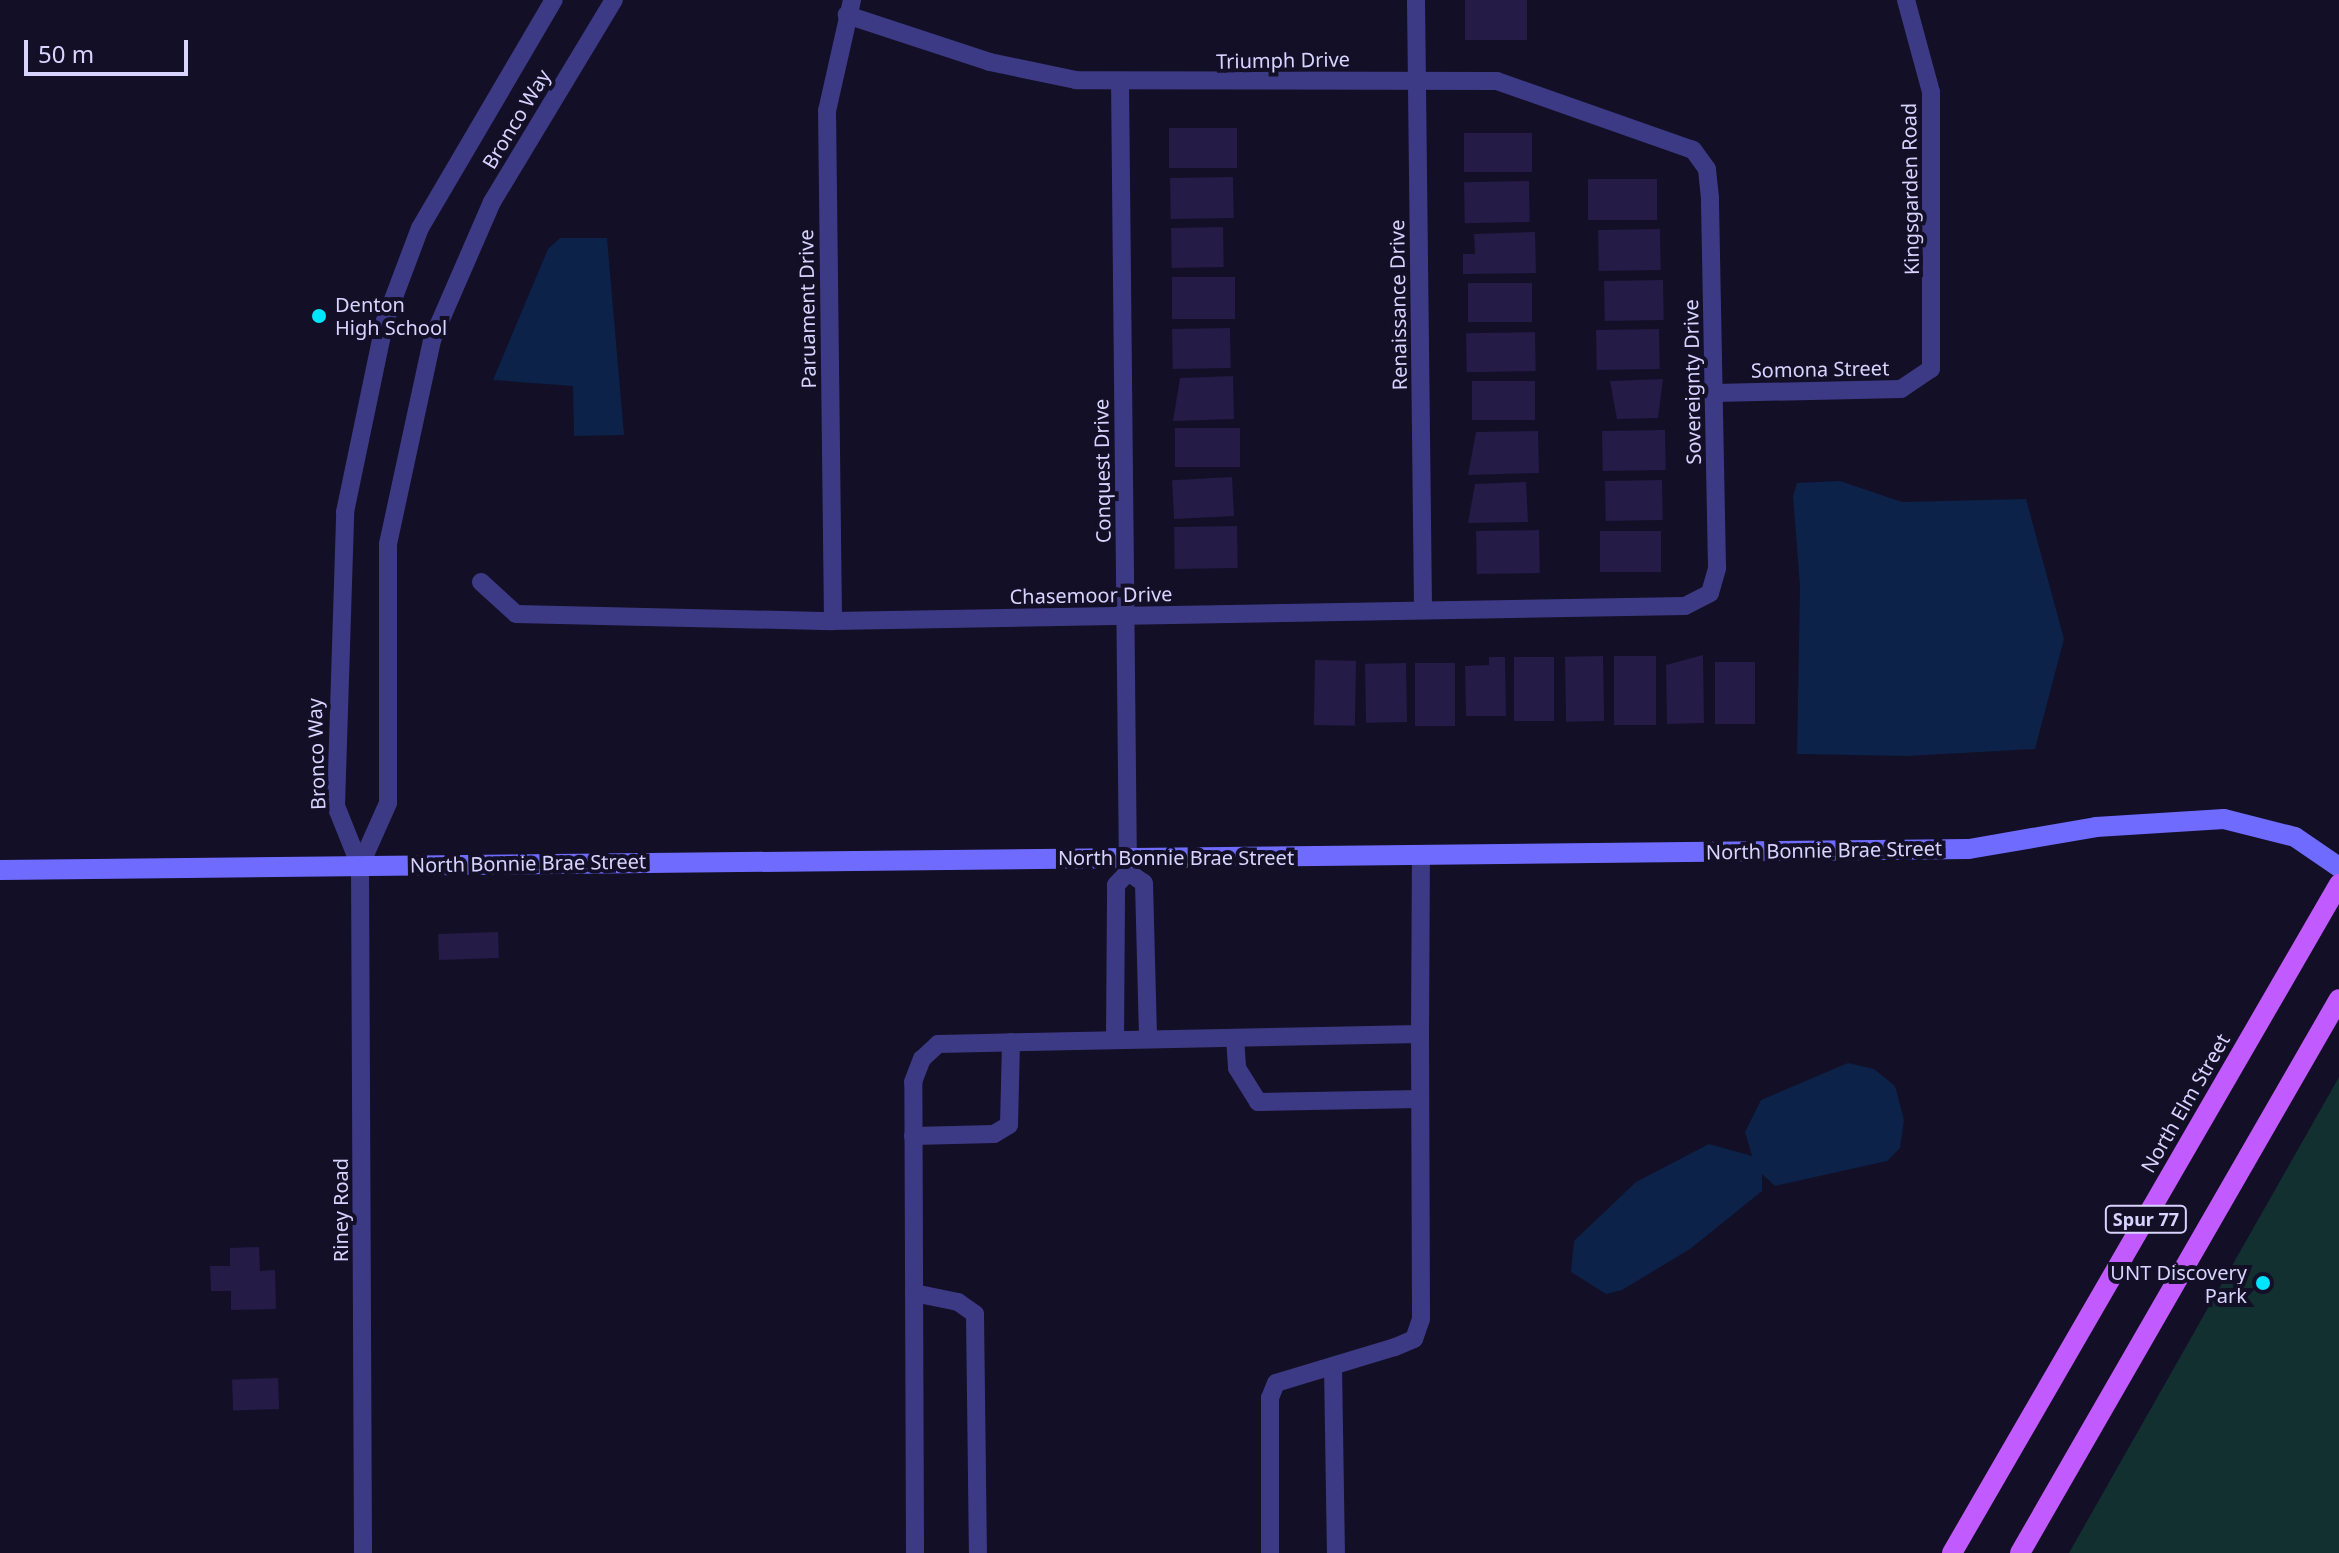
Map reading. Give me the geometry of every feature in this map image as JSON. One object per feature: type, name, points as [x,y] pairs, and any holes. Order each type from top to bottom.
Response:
[{"type":"main road","name":"North Bonnie Brae Street","points":[[0,870],[360,866],[1128,865],[1421,854],[1969,849],[2096,827],[2224,819],[2295,837],[2339,867]]},
{"type":"main road","name":"North Elm Street","points":[[1952,1553],[2339,884]]},
{"type":"main road","name":"Spur 77","points":[[2020,1553],[2339,999]]},
{"type":"street","name":"Bronco Way","points":[[360,866],[336,806],[335,676],[345,512],[385,321],[420,228],[554,0]]},
{"type":"street","name":"Bronco Way","points":[[360,866],[388,803],[388,544],[432,340],[492,202],[614,0]]},
{"type":"street","name":"Renaissance Drive","points":[[1416,0],[1423,610]]},
{"type":"street","name":"Kingsgarden Road","points":[[1906,0],[1931,103],[1934,357],[1923,379]]},
{"type":"street","name":"Triumph Drive","points":[[850,8],[990,62],[1120,84],[1417,79],[1518,86],[1693,150],[1707,169]]},
{"type":"street","name":"Paruament Drive","points":[[833,621],[827,111],[850,8]]},
{"type":"street","name":"Conquest Drive","points":[[1120,84],[1128,865]]},
{"type":"street","name":"Sovereignty Drive","points":[[1707,169],[1717,568],[1710,593]]},
{"type":"street","name":"Somona Street","points":[[1714,393],[1901,389],[1923,379]]},
{"type":"street","name":"Chasemoor Drive","points":[[481,582],[506,609],[529,615],[833,621],[1685,606],[1710,593]]},
{"type":"street","points":[[1270,1553],[1270,1398],[1276,1383],[1414,1339],[1421,1319],[1421,854]]},
{"type":"street","points":[[1115,1039],[1116,885],[1128,865],[1144,883],[1148,1038]]},
{"type":"street","name":"Riney Road","points":[[360,866],[363,1553]]},
{"type":"street","points":[[915,1553],[913,1082],[922,1059],[938,1044],[1420,1034]]},
{"type":"street","points":[[1235,1038],[1237,1068],[1258,1102],[1420,1099]]},
{"type":"street","points":[[913,1136],[994,1134],[1009,1125],[1011,1042]]},
{"type":"street","points":[[914,1293],[958,1302],[975,1314],[978,1553]]},
{"type":"street","points":[[1333,1366],[1336,1553]]},
{"type":"green space","name":"UNT Discovery Park","points":[[2339,1077],[2339,1553],[2069,1553]]},
{"type":"water","points":[[560,238],[607,238],[624,435],[574,436],[573,386],[493,380],[548,249]]},
{"type":"water","points":[[1840,481],[1902,502],[2026,499],[2064,639],[2035,749],[1908,756],[1797,754],[1800,586],[1793,496],[1797,483]]},
{"type":"water","points":[[1848,1063],[1874,1069],[1895,1086],[1904,1120],[1900,1148],[1887,1161],[1775,1186],[1762,1174],[1762,1191],[1690,1249],[1622,1290],[1606,1294],[1571,1272],[1574,1241],[1636,1182],[1709,1144],[1752,1156],[1745,1132],[1761,1100]]},
{"type":"building","points":[[1465,0],[1527,0],[1527,40],[1465,40]]},
{"type":"building","points":[[1169,128],[1237,128],[1237,168],[1169,168]]},
{"type":"building","points":[[1464,133],[1532,133],[1532,172],[1464,172]]},
{"type":"building","points":[[1233,177],[1234,218],[1171,219],[1170,178]]},
{"type":"building","points":[[1588,179],[1657,179],[1657,220],[1588,220]]},
{"type":"building","points":[[1529,181],[1530,222],[1465,223],[1464,182]]},
{"type":"building","points":[[1223,227],[1224,267],[1172,268],[1171,228]]},
{"type":"building","points":[[1660,229],[1661,270],[1599,271],[1598,230]]},
{"type":"building","points":[[1535,232],[1536,273],[1463,274],[1463,254],[1475,254],[1474,234]]},
{"type":"building","points":[[1172,277],[1235,277],[1235,319],[1172,319]]},
{"type":"building","points":[[1663,280],[1664,320],[1605,321],[1604,281]]},
{"type":"building","points":[[1468,283],[1532,283],[1532,322],[1468,322]]},
{"type":"building","points":[[1230,328],[1231,368],[1173,369],[1172,329]]},
{"type":"building","points":[[1659,329],[1660,369],[1597,370],[1596,330]]},
{"type":"building","points":[[1535,332],[1536,371],[1467,372],[1466,333]]},
{"type":"building","points":[[1233,376],[1234,419],[1173,421],[1180,378]]},
{"type":"building","points":[[1663,379],[1658,418],[1617,419],[1610,381]]},
{"type":"building","points":[[1472,381],[1535,381],[1535,420],[1472,420]]},
{"type":"building","points":[[1175,428],[1240,428],[1240,467],[1175,467]]},
{"type":"building","points":[[1665,430],[1666,470],[1603,471],[1602,431]]},
{"type":"building","points":[[1538,431],[1539,473],[1468,475],[1476,432]]},
{"type":"building","points":[[1232,477],[1234,516],[1174,519],[1172,480]]},
{"type":"building","points":[[1662,480],[1663,520],[1606,521],[1605,481]]},
{"type":"building","points":[[1526,482],[1528,522],[1468,523],[1475,484]]},
{"type":"building","points":[[1237,526],[1238,568],[1175,569],[1174,527]]},
{"type":"building","points":[[1539,530],[1540,573],[1477,574],[1476,531]]},
{"type":"building","points":[[1600,531],[1661,531],[1661,572],[1600,572]]},
{"type":"building","points":[[1703,655],[1704,723],[1667,724],[1666,665]]},
{"type":"building","points":[[1603,656],[1604,721],[1566,722],[1565,657]]},
{"type":"building","points":[[1614,656],[1656,656],[1656,725],[1614,725]]},
{"type":"building","points":[[1489,657],[1505,657],[1506,716],[1466,716],[1465,666],[1489,665]]},
{"type":"building","points":[[1514,657],[1554,657],[1554,721],[1514,721]]},
{"type":"building","points":[[1315,660],[1356,661],[1355,726],[1314,725]]},
{"type":"building","points":[[1715,662],[1755,662],[1755,724],[1715,724]]},
{"type":"building","points":[[1406,663],[1407,722],[1366,723],[1365,664]]},
{"type":"building","points":[[1415,663],[1455,663],[1455,726],[1415,726]]},
{"type":"building","points":[[498,932],[499,958],[439,960],[438,934]]},
{"type":"building","points":[[259,1247],[260,1271],[275,1270],[276,1309],[231,1310],[231,1291],[211,1291],[210,1266],[230,1266],[230,1248]]},
{"type":"building","points":[[278,1378],[279,1409],[233,1411],[232,1380]]},
{"type":"place","name":"Denton High School","points":[[319,316]]},
{"type":"place","name":"UNT Discovery Park","points":[[2263,1283]]}]
